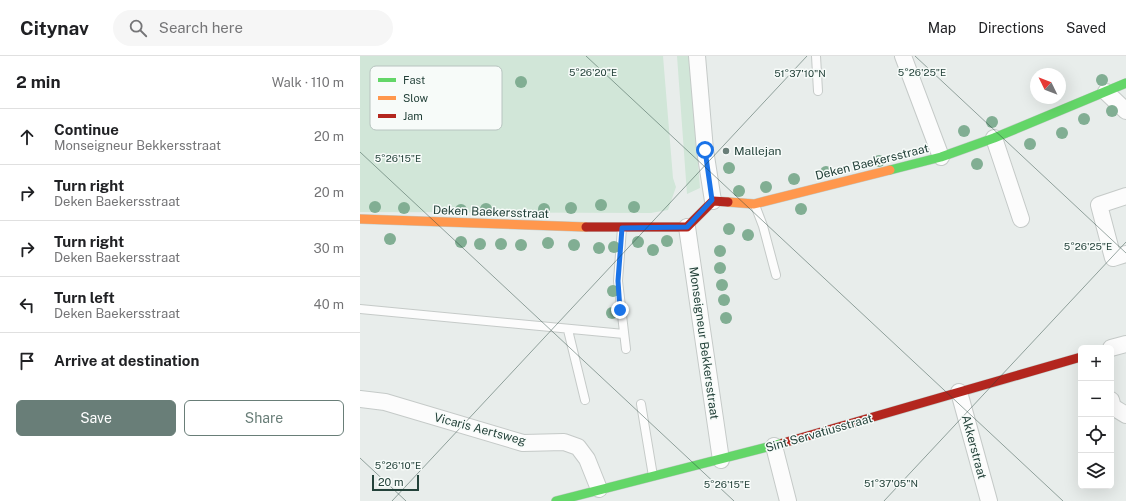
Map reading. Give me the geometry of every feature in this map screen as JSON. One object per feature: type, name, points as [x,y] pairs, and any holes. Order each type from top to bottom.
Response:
[{"type":"street","points":[[687,227],[712,200],[705,150],[697,56]]},
{"type":"street","points":[[903,56],[941,157]]},
{"type":"street","name":"Deken Baekersstraat","points":[[712,200],[754,204],[941,157],[994,138],[1126,83]]},
{"type":"street","points":[[1106,92],[1126,111]]},
{"type":"street","points":[[994,138],[1021,219]]},
{"type":"street","points":[[1126,196],[1099,205],[1114,258],[1126,254]]},
{"type":"street","name":"Deken Baekersstraat","points":[[360,219],[622,228],[687,227]]},
{"type":"street","name":"Monseigneur Bekkersstraat","points":[[687,227],[721,460]]},
{"type":"street","points":[[1114,347],[1126,344]]},
{"type":"street","name":"Sint Servatiusstraat","points":[[556,501],[601,495],[653,476],[774,446],[1078,358]]},
{"type":"street","name":"Akkerstraat","points":[[959,392],[989,501]]},
{"type":"street","name":"Vicaris Aertsweg","points":[[360,399],[386,402],[523,443],[564,442],[578,447],[587,459],[601,495]]},
{"type":"street","points":[[1114,409],[1126,415]]},
{"type":"street","points":[[774,446],[788,501]]},
{"type":"lane","points":[[816,56],[818,91]]},
{"type":"lane","points":[[754,204],[764,226],[776,275]]},
{"type":"lane","points":[[622,228],[618,281],[626,349]]},
{"type":"lane","points":[[360,309],[568,330],[624,334]]},
{"type":"lane","points":[[568,330],[585,400]]},
{"type":"lane","points":[[641,404],[653,476]]},
{"type":"green space","points":[[360,56],[663,56],[673,178],[676,187],[668,210],[651,213],[360,212]]},
{"type":"green space","points":[[677,56],[690,56],[700,188],[687,194]]},
{"type":"traffic: fast","points":[[890,170],[941,157],[994,138],[1126,83]]},
{"type":"traffic: fast","points":[[556,501],[783,443]]},
{"type":"traffic: slow","points":[[728,202],[754,204],[890,170]]},
{"type":"traffic: slow","points":[[360,219],[586,227]]},
{"type":"traffic: jam","points":[[586,227],[687,227],[713,201],[728,202]]},
{"type":"traffic: jam","points":[[783,443],[1078,358]]},
{"type":"place","name":"Mallejan","points":[[726,151]]},
{"type":"route","points":[[620,310],[618,281],[622,228],[687,227],[712,200],[705,150]]}]
